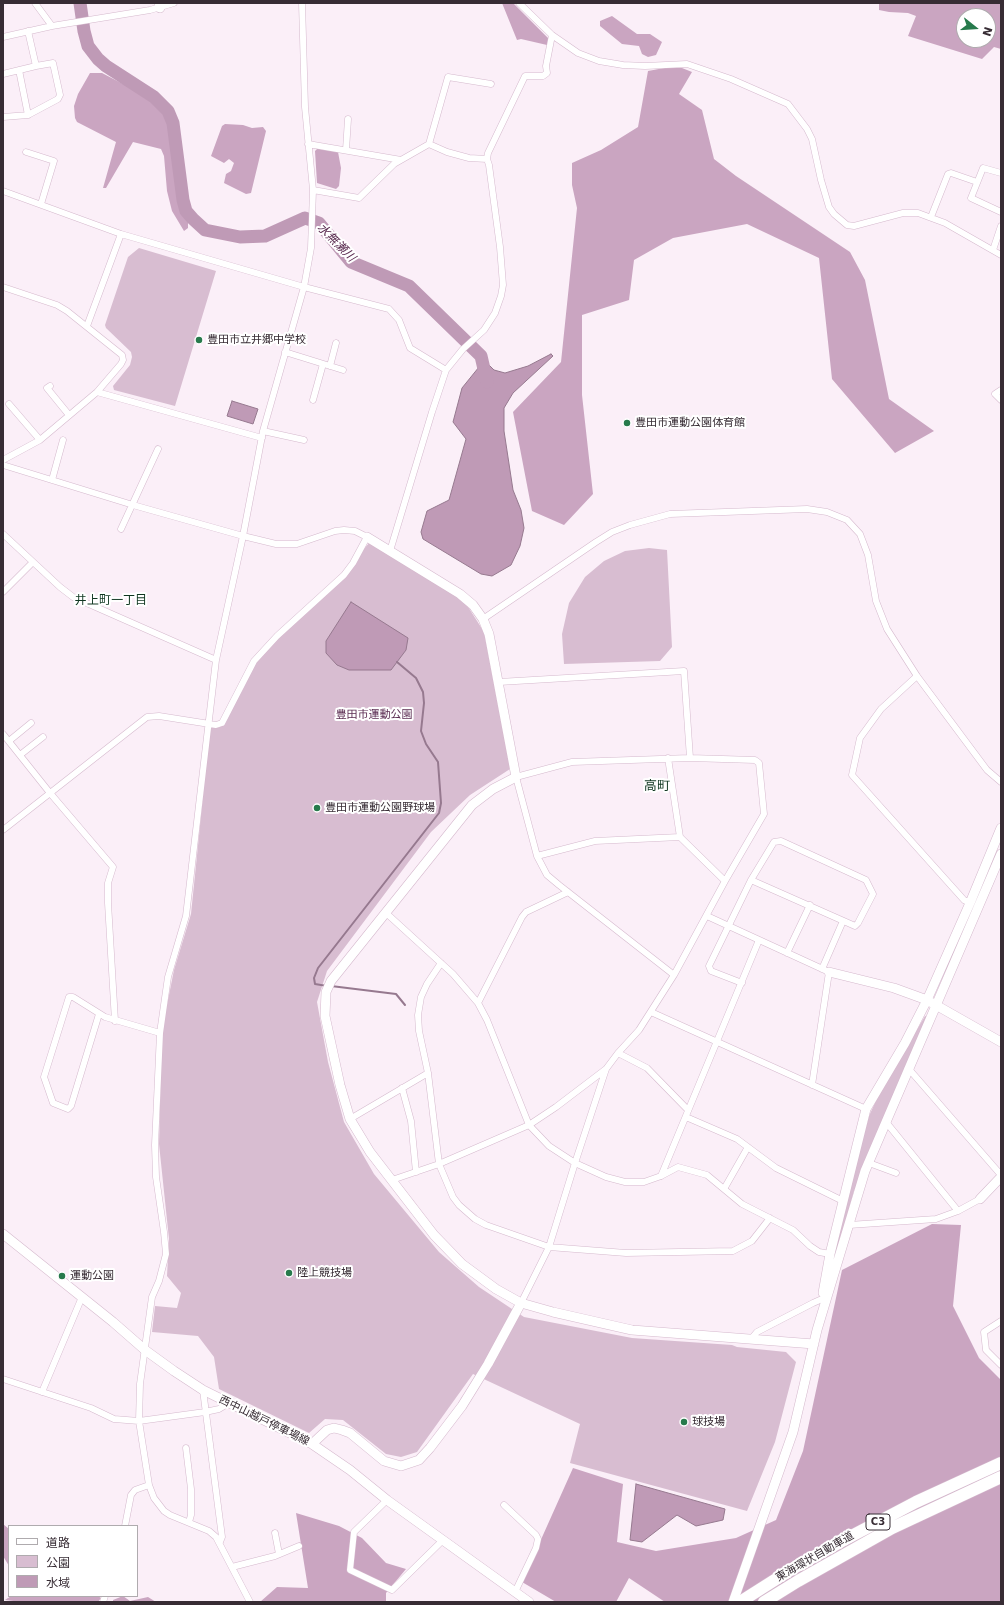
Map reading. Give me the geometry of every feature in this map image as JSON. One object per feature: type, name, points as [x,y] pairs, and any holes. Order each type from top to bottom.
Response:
[{"type":"highway","name":"東海環状自動車道","points":[[740,1602],[842,1541],[916,1502],[1001,1463]]},
{"type":"highway","name":"東海環状自動車道","points":[[764,1602],[892,1528],[1001,1476]]},
{"type":"street","points":[[35,3],[52,26]]},
{"type":"street","points":[[3,37],[52,26],[174,3]]},
{"type":"street","points":[[250,1602],[220,1542],[209,1531],[170,1515],[164,1511],[154,1498],[149,1485],[139,1421],[140,1384],[152,1297],[159,1280],[166,1254],[156,1177],[155,1145],[160,1033],[168,977],[186,916],[210,724],[216,660],[263,434],[304,287],[312,248],[313,190],[305,106],[302,3]]},
{"type":"street","points":[[519,3],[552,35],[578,53],[599,61],[645,66],[686,64],[731,79],[788,104],[807,128],[812,139],[821,180],[829,207],[834,214],[847,224],[854,226],[910,212],[931,217],[945,223],[1001,255]]},
{"type":"street","points":[[28,31],[36,66]]},
{"type":"street","points":[[390,551],[434,404],[446,370],[463,349],[484,330],[495,313],[502,296],[503,285],[500,247],[487,159],[488,153],[525,76],[544,76],[547,73],[546,66],[552,35]]},
{"type":"street","points":[[3,74],[53,63],[60,95],[58,99],[28,115],[3,117]]},
{"type":"street","points":[[19,70],[28,115]]},
{"type":"street","points":[[313,190],[360,198],[394,164],[429,144],[448,77],[491,84]]},
{"type":"street","points":[[346,150],[348,119]]},
{"type":"street","points":[[308,144],[401,160]]},
{"type":"street","points":[[429,144],[447,152],[469,158],[487,159]]},
{"type":"street","points":[[26,152],[54,161],[41,204]]},
{"type":"street","points":[[1001,173],[983,168],[976,182],[971,198],[1001,212]]},
{"type":"street","points":[[931,217],[948,174],[951,173],[976,182]]},
{"type":"street","points":[[3,191],[121,234],[304,287],[389,309],[399,320],[410,348],[446,370]]},
{"type":"street","points":[[992,250],[1001,226]]},
{"type":"street","points":[[87,326],[121,234]]},
{"type":"street","points":[[3,287],[57,305],[67,310],[122,355],[123,360],[97,392],[69,414],[40,440],[3,460]]},
{"type":"street","points":[[330,366],[336,343]]},
{"type":"street","points":[[285,352],[343,370]]},
{"type":"street","points":[[313,400],[323,364]]},
{"type":"street","points":[[50,386],[47,388],[69,414]]},
{"type":"street","points":[[1001,390],[995,394],[1001,400]]},
{"type":"street","points":[[97,392],[263,434],[304,440]]},
{"type":"street","points":[[9,404],[40,440]]},
{"type":"street","points":[[52,480],[63,440]]},
{"type":"street","points":[[121,529],[158,449]]},
{"type":"street","points":[[3,465],[243,536],[287,545],[305,542],[335,531],[355,531],[460,594],[473,605],[489,634],[516,777],[537,856],[547,875],[674,974]]},
{"type":"street","points":[[482,619],[596,542],[612,532],[630,525],[670,514],[807,509],[827,512],[847,520],[860,534],[868,556],[876,601],[886,629],[917,676],[986,770],[1001,782]]},
{"type":"street","points":[[3,534],[73,597],[216,660]]},
{"type":"street","points":[[3,830],[147,717],[159,716],[216,725],[222,723],[254,661],[277,636],[344,575],[353,563],[367,537]]},
{"type":"street","points":[[3,592],[33,562]]},
{"type":"street","points":[[499,682],[684,671],[690,758]]},
{"type":"street","points":[[917,676],[881,709],[860,738],[852,775],[964,900],[970,903]]},
{"type":"street","points":[[9,741],[31,723]]},
{"type":"street","points":[[3,734],[50,793],[113,867],[108,884],[108,903],[115,1021]]},
{"type":"street","points":[[20,755],[43,737]]},
{"type":"street","points":[[668,758],[680,837],[725,881]]},
{"type":"street","points":[[392,1180],[439,1164],[529,1125],[556,1107],[606,1069],[639,1030],[651,1012],[764,814],[759,763],[755,760],[668,758],[572,762],[516,777],[493,789],[472,805],[331,980],[326,992],[325,1016],[340,1085],[350,1119],[370,1152],[434,1236],[462,1264],[496,1289],[521,1303],[632,1330],[752,1338],[814,1344]]},
{"type":"street","points":[[817,1330],[868,1163],[908,1068],[970,903],[1001,828]]},
{"type":"street","points":[[537,856],[595,841],[680,837]]},
{"type":"street","points":[[742,983],[709,969],[751,880],[772,844],[781,842],[866,880],[873,894],[855,926],[751,880]]},
{"type":"street","points":[[733,1602],[793,1432],[817,1330],[830,1254],[866,1108],[905,1043],[932,1002],[1001,854]]},
{"type":"street","points":[[478,1003],[522,917],[526,912],[568,892]]},
{"type":"street","points":[[787,954],[810,905]]},
{"type":"street","points":[[385,912],[453,974],[478,1003],[487,1020],[529,1125],[549,1146],[575,1162],[606,1177],[626,1182],[644,1182],[676,1168],[683,1167],[710,1176],[724,1190],[742,1204],[793,1230],[814,1249],[830,1254]]},
{"type":"street","points":[[707,916],[825,971],[894,988],[932,1002],[1001,1042]]},
{"type":"street","points":[[812,1085],[825,971],[843,921]]},
{"type":"street","points":[[660,1176],[686,1118],[688,1110],[760,940]]},
{"type":"street","points":[[441,963],[424,989],[418,1015],[419,1031],[428,1073],[439,1164],[453,1197],[459,1205],[475,1219],[486,1225],[549,1247],[626,1253],[727,1252],[738,1250],[752,1241],[770,1218]]},
{"type":"street","points":[[99,1014],[71,1106],[68,1109],[53,1103],[44,1077],[69,997],[74,997],[99,1014],[115,1021],[160,1033]]},
{"type":"street","points":[[651,1012],[866,1108]]},
{"type":"street","points":[[618,1053],[647,1068],[688,1110]]},
{"type":"street","points":[[849,1225],[936,1219],[958,1211],[980,1199],[1001,1176],[908,1068]]},
{"type":"street","points":[[312,1444],[327,1430],[334,1428],[350,1434],[384,1461],[402,1466],[419,1460],[430,1448],[462,1406],[488,1364],[549,1247],[606,1069]]},
{"type":"street","points":[[350,1119],[428,1073]]},
{"type":"street","points":[[402,1088],[411,1121],[416,1172]]},
{"type":"street","points":[[686,1118],[737,1139],[776,1168],[843,1201]]},
{"type":"street","points":[[886,1122],[958,1211]]},
{"type":"street","points":[[724,1190],[748,1147]]},
{"type":"street","points":[[868,1163],[896,1173]]},
{"type":"street","name":"西中山越戸停車場線","points":[[3,1234],[113,1322],[145,1350],[203,1390],[312,1444],[350,1470],[387,1500],[529,1602]]},
{"type":"street","points":[[42,1392],[82,1297]]},
{"type":"street","points":[[752,1338],[757,1332],[813,1302],[822,1299]]},
{"type":"street","points":[[1001,1321],[984,1332],[986,1350],[1001,1365]]},
{"type":"street","points":[[3,1378],[91,1408],[114,1419],[139,1421],[205,1412],[219,1409],[224,1406],[226,1402]]},
{"type":"street","points":[[203,1390],[222,1537],[220,1542]]},
{"type":"street","points":[[186,1448],[191,1489],[191,1515],[189,1522]]},
{"type":"street","points":[[125,1525],[131,1495],[135,1490],[149,1485]]},
{"type":"street","points":[[387,1500],[354,1532],[350,1570],[392,1590],[443,1540]]},
{"type":"street","points":[[504,1504],[536,1535],[538,1539],[536,1548],[515,1592]]},
{"type":"street","points":[[275,1533],[278,1554]]},
{"type":"street","points":[[232,1567],[278,1554],[299,1546]]},
{"type":"green space","points":[[139,248],[216,271],[175,406],[114,390],[113,386],[130,365],[132,357],[131,352],[106,328],[105,325],[128,257]]},
{"type":"green space","name":"豊田市運動公園","points":[[370,542],[465,602],[484,632],[510,769],[470,795],[431,832],[327,971],[317,1002],[328,1062],[344,1122],[374,1174],[439,1252],[479,1287],[524,1317],[632,1338],[732,1345],[737,1347],[786,1352],[796,1362],[775,1442],[747,1511],[570,1463],[580,1424],[473,1374],[417,1452],[401,1457],[386,1454],[343,1420],[325,1419],[309,1433],[219,1389],[214,1357],[198,1336],[152,1332],[155,1306],[177,1308],[181,1293],[167,1276],[169,1239],[159,1144],[162,1030],[174,970],[191,914],[210,728],[220,727],[259,657],[339,577]]},
{"type":"green space","points":[[649,548],[667,550],[672,647],[660,661],[564,664],[562,634],[569,603],[585,577],[604,561],[625,551]]},
{"type":"green space","points":[[925,1016],[928,1017],[854,1191],[827,1286],[836,1243],[869,1116],[879,1094]]},
{"type":"shaded area","points":[[502,3],[513,3],[549,39],[547,45],[521,39],[517,40]]},
{"type":"shaded area","points":[[879,3],[1001,3],[1001,49],[996,48],[996,8],[956,8],[956,48],[993,48],[982,59],[908,36],[916,16],[908,13],[879,10]]},
{"type":"shaded area","points":[[612,16],[637,34],[650,34],[662,42],[656,55],[648,57],[642,54],[639,46],[622,44],[600,26],[600,21]]},
{"type":"shaded area","points":[[664,68],[682,68],[692,72],[679,94],[702,110],[714,159],[736,176],[850,252],[865,280],[889,399],[934,431],[895,453],[832,379],[819,258],[747,224],[673,238],[634,260],[629,300],[582,315],[582,395],[593,494],[564,525],[532,511],[513,412],[561,362],[577,208],[572,185],[572,163],[601,150],[638,127],[648,71]]},
{"type":"shaded area","points":[[90,73],[102,73],[164,109],[169,123],[180,201],[188,220],[188,228],[184,231],[172,211],[167,191],[164,156],[161,149],[133,142],[106,188],[103,188],[116,142],[77,122],[75,118],[74,106],[78,94]]},
{"type":"shaded area","points":[[225,124],[243,125],[252,128],[263,127],[266,131],[251,193],[246,194],[224,183],[226,174],[231,171],[234,163],[229,159],[224,163],[211,156],[222,126]]},
{"type":"shaded area","points":[[318,148],[338,152],[341,168],[339,186],[336,189],[317,183],[315,151]]},
{"type":"shaded area","points":[[932,1224],[961,1225],[953,1306],[979,1358],[1001,1380],[1001,1602],[665,1602],[629,1578],[616,1602],[556,1602],[522,1582],[573,1468],[623,1484],[617,1542],[656,1551],[736,1538],[776,1520],[803,1451],[842,1270]]},
{"type":"shaded area","points":[[296,1513],[339,1526],[362,1538],[386,1563],[406,1569],[386,1593],[386,1602],[260,1602],[277,1587],[308,1588]]},
{"type":"shaded area","points":[[3,1524],[8,1528],[8,1564],[3,1556]]},
{"type":"shaded area","points":[[10,1597],[101,1598],[98,1602],[22,1602],[5,1600]]},
{"type":"shaded area","points":[[124,1597],[130,1601],[148,1597],[156,1602],[113,1602],[113,1600]]},
{"type":"water","points":[[551,354],[553,356],[513,393],[504,408],[504,431],[513,490],[521,510],[524,528],[520,546],[511,565],[492,576],[481,574],[423,539],[421,532],[427,511],[449,500],[466,439],[453,422],[462,388],[479,367],[488,364],[494,370],[505,373],[528,366]]},
{"type":"water","points":[[232,401],[258,409],[253,424],[227,416]]},
{"type":"water","points":[[351,602],[408,638],[406,650],[391,670],[349,670],[337,665],[326,653],[326,641]]},
{"type":"water","points":[[636,1484],[725,1509],[723,1520],[696,1526],[677,1515],[642,1542],[630,1540]]},
{"type":"waterway","name":"水無瀬川","points":[[80,3],[88,46],[98,59],[106,66],[154,97],[168,111],[173,123],[183,200],[186,211],[193,219],[205,230],[240,237],[265,236],[305,218],[319,223],[351,262],[409,286],[481,356],[487,382]]},
{"type":"waterway","points":[[327,986],[315,984],[314,978],[318,968],[439,813],[441,803],[438,762],[426,744],[421,731],[424,703],[423,692],[416,678],[397,662]]},
{"type":"waterway","points":[[331,986],[396,994],[405,1005]]},
{"type":"place","name":"豊田市立井郷中学校","points":[[199,340]]},
{"type":"place","name":"豊田市運動公園体育館","points":[[627,423]]},
{"type":"place","name":"豊田市運動公園野球場","points":[[317,808]]},
{"type":"place","name":"陸上競技場","points":[[289,1273]]},
{"type":"place","name":"運動公園","points":[[62,1276]]},
{"type":"place","name":"球技場","points":[[684,1422]]},
{"type":"district","name":"井上町一丁目","points":[[111,601]]},
{"type":"district","name":"高町","points":[[657,787]]}]
